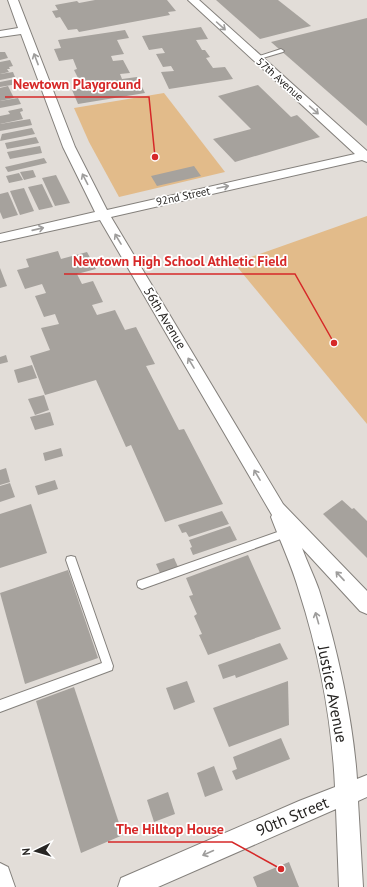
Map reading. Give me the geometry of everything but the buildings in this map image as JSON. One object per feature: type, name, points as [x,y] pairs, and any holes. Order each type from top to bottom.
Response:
[{"type":"street","name":"56th Avenue","points":[[15,0],[69,147],[103,214],[277,509],[367,605]]},
{"type":"street","name":"57th Avenue","points":[[193,0],[366,156]]},
{"type":"street","points":[[0,34],[25,30]]},
{"type":"street","name":"92nd Street","points":[[0,238],[366,156]]},
{"type":"street","name":"Justice Avenue","points":[[277,509],[310,590],[328,662],[344,751],[357,790],[351,887]]},
{"type":"street","name":"90th Street","points":[[130,887],[307,809],[357,790]]},
{"type":"street","points":[[0,875],[3,887]]},
{"type":"lane","points":[[256,58],[281,51]]},
{"type":"lane","points":[[142,584],[286,533]]},
{"type":"lane","points":[[0,706],[108,666],[71,560]]},
{"type":"shaded area","points":[[164,93],[225,172],[119,197],[89,142],[74,108]]},
{"type":"shaded area","points":[[367,216],[367,424],[234,263]]},
{"type":"place","name":"Newtown Playground","points":[[155,157]]},
{"type":"place","name":"Newtown High School Athletic Field","points":[[334,343]]},
{"type":"place","name":"The Hilltop House","points":[[281,869]]}]
